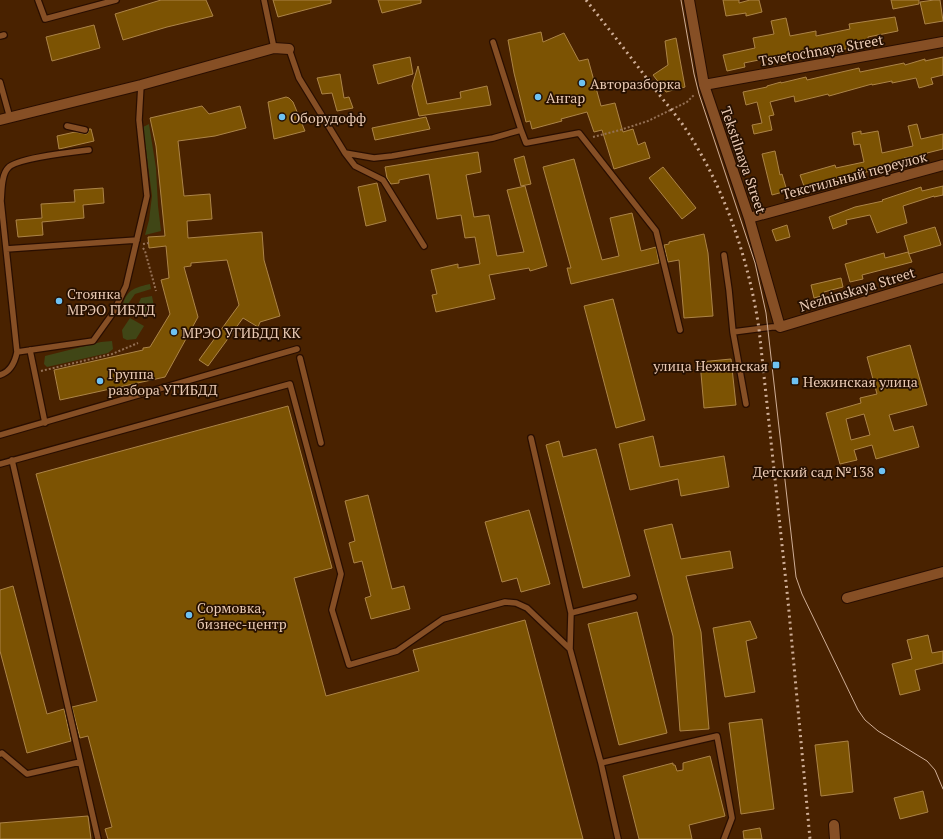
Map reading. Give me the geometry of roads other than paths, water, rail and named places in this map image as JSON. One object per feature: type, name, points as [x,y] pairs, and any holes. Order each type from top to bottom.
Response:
[{"type":"street","name":"Tekstilnaya Street","points":[[689,0],[704,85],[749,218],[780,327]]},
{"type":"street","name":"Tsvetochnaya Street","points":[[704,85],[943,42]]},
{"type":"street","points":[[0,120],[141,85],[274,48],[289,49]]},
{"type":"street","name":"Текстильный переулок","points":[[749,218],[943,166]]},
{"type":"street","name":"Nezhinskaya Street","points":[[780,327],[943,278]]},
{"type":"street","points":[[847,598],[943,572]]},
{"type":"street","points":[[834,825],[835,839]]},
{"type":"lane","points":[[38,0],[45,19],[116,0]]},
{"type":"lane","points":[[264,0],[274,48]]},
{"type":"lane","points":[[493,42],[526,143],[579,133],[656,231],[680,330]]},
{"type":"lane","points":[[289,49],[299,78],[345,153],[355,166],[383,180],[424,246]]},
{"type":"lane","points":[[0,82],[10,118]]},
{"type":"lane","points":[[17,352],[93,341],[113,313],[126,286],[147,196],[139,120],[141,85]]},
{"type":"lane","points":[[67,126],[85,130]]},
{"type":"lane","points":[[345,153],[374,158],[392,156],[493,138],[521,130]]},
{"type":"lane","points":[[0,375],[6,373],[16,361],[17,352],[1,201],[3,177],[7,168],[14,163],[59,153],[89,150]]},
{"type":"lane","points":[[6,249],[137,240]]},
{"type":"lane","points":[[724,255],[733,332],[746,404]]},
{"type":"lane","points":[[733,332],[780,327]]},
{"type":"lane","points":[[0,435],[297,349]]},
{"type":"lane","points":[[30,350],[44,423]]},
{"type":"lane","points":[[300,358],[321,443]]},
{"type":"lane","points":[[0,464],[290,384],[341,574],[332,610],[349,665],[397,651],[443,619],[505,602],[516,603],[527,608],[570,649]]},
{"type":"lane","points":[[531,438],[571,613],[570,649],[601,763],[618,839]]},
{"type":"lane","points":[[12,460],[98,839]]},
{"type":"lane","points":[[571,613],[634,597]]},
{"type":"lane","points":[[601,763],[717,736],[732,818],[724,839]]},
{"type":"lane","points":[[0,754],[27,774],[80,762]]},
{"type":"tram line","points":[[681,0],[699,94],[755,263],[766,313],[796,577],[802,594],[858,710],[865,720],[878,731],[927,761],[935,770],[943,789]]},
{"type":"railway","points":[[586,0],[677,117],[699,150],[712,174],[733,224],[749,277],[759,329],[788,601],[810,839]]},
{"type":"place","name":"Авторазборка","points":[[582,83]]},
{"type":"place","name":"Ангар","points":[[538,97]]},
{"type":"place","name":"Оборудофф","points":[[282,117]]},
{"type":"place","name":"Стоянка МРЭО ГИБДД","points":[[59,301]]},
{"type":"place","name":"МРЭО УГИБДД КК","points":[[174,332]]},
{"type":"place","name":"улица Нежинская","points":[[776,365]]},
{"type":"place","name":"Группа разбора УГИБДД","points":[[100,381]]},
{"type":"place","name":"Нежинская улица","points":[[795,381]]},
{"type":"place","name":"Детский сад №138","points":[[882,471]]},
{"type":"place","name":"Сормовка, бизнес-центр","points":[[189,615]]}]
